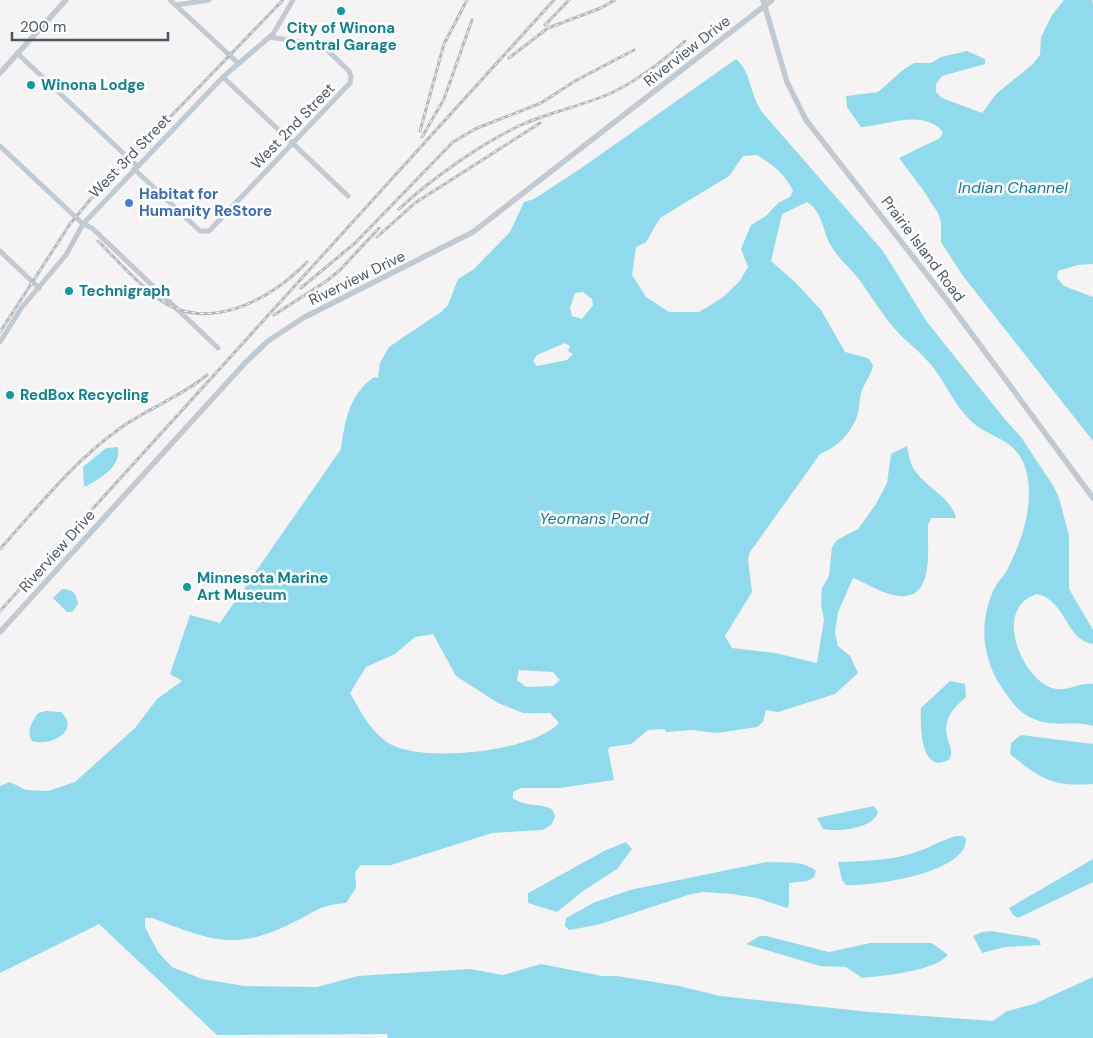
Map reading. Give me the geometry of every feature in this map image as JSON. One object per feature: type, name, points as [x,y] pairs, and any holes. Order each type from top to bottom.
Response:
[{"type":"street","points":[[0,73],[66,0]]},
{"type":"street","points":[[170,0],[238,63]]},
{"type":"street","points":[[176,5],[209,0]]},
{"type":"street","name":"West 3rd Street","points":[[0,342],[22,307],[66,256],[83,224],[223,77],[270,37],[293,0]]},
{"type":"street","name":"Riverview Drive","points":[[0,632],[245,363],[268,341],[316,311],[474,232],[764,3],[772,0]]},
{"type":"street","name":"Prairie Island Road","points":[[764,3],[787,82],[806,120],[946,299],[1093,498]]},
{"type":"street","name":"West 2nd Street","points":[[135,168],[200,231],[209,231],[345,89],[351,77],[349,71],[322,45],[270,37]]},
{"type":"street","points":[[17,54],[135,168]]},
{"type":"street","points":[[223,77],[348,196]]},
{"type":"street","points":[[0,146],[83,224],[92,228],[218,348]]},
{"type":"street","points":[[0,251],[39,288]]},
{"type":"water","name":"Indian Channel","points":[[1064,0],[1092,0],[1093,5],[1093,264],[1077,265],[1058,271],[1057,278],[1064,286],[1093,297],[1093,441],[963,276],[941,242],[941,222],[938,213],[899,158],[940,138],[943,132],[935,125],[915,120],[861,127],[847,107],[846,96],[878,92],[914,63],[931,63],[941,57],[967,51],[985,59],[985,64],[942,76],[936,84],[936,92],[942,98],[982,113],[997,93],[1032,65],[1040,55],[1041,37],[1052,15]]},
{"type":"water","name":"Yeomans Pond","points":[[736,59],[745,71],[762,112],[883,251],[927,322],[1021,437],[1054,487],[1059,498],[1069,536],[1069,589],[1093,630],[1093,644],[1084,641],[1077,635],[1054,604],[1047,598],[1037,594],[1023,602],[1016,613],[1014,627],[1016,642],[1030,671],[1052,688],[1062,689],[1083,684],[1093,684],[1093,726],[1041,722],[1029,717],[1012,702],[995,677],[990,665],[984,628],[989,603],[994,588],[1006,572],[1017,548],[1028,509],[1028,483],[1026,470],[1021,459],[1009,444],[977,426],[964,413],[932,366],[894,328],[857,277],[837,254],[827,238],[819,216],[807,202],[782,214],[771,261],[795,282],[821,310],[845,352],[868,358],[873,365],[861,393],[856,420],[849,432],[839,443],[820,454],[750,552],[748,560],[752,592],[725,636],[732,648],[775,653],[817,663],[824,620],[821,604],[822,588],[829,576],[832,547],[837,540],[858,529],[876,504],[887,483],[891,454],[907,446],[914,469],[949,504],[956,518],[931,518],[928,525],[926,573],[923,584],[916,592],[907,596],[893,595],[853,578],[838,612],[835,632],[838,646],[850,656],[858,673],[835,694],[778,712],[766,710],[763,722],[757,727],[717,733],[692,730],[666,732],[664,729],[648,730],[631,744],[610,747],[608,750],[614,780],[560,788],[521,788],[513,792],[513,798],[517,801],[552,809],[555,816],[552,824],[543,830],[492,833],[391,865],[361,865],[355,872],[356,888],[346,903],[316,910],[270,933],[236,940],[221,939],[205,937],[152,918],[145,918],[145,927],[158,952],[172,967],[202,979],[245,986],[317,987],[358,976],[470,969],[503,975],[541,964],[602,976],[617,976],[679,986],[720,996],[870,1012],[993,1021],[1007,1011],[1034,1004],[1093,977],[1093,1038],[388,1038],[387,1034],[217,1035],[99,924],[0,973],[0,786],[10,782],[26,790],[48,791],[75,782],[135,728],[157,699],[182,681],[170,674],[190,615],[220,623],[341,449],[344,428],[354,400],[366,384],[374,377],[378,378],[380,363],[389,347],[441,312],[448,305],[458,279],[473,270],[510,232],[524,202],[534,199],[580,169]],"holes":[[[757,155],[768,162],[782,174],[793,191],[790,197],[778,203],[766,216],[751,225],[741,249],[748,267],[739,282],[722,298],[699,312],[669,312],[646,297],[632,275],[636,247],[646,242],[660,218],[729,176],[743,156]],[[583,292],[592,299],[593,305],[582,319],[572,316],[570,308],[575,293]],[[565,343],[570,346],[568,351],[573,354],[567,360],[537,366],[533,361],[537,355]],[[433,634],[456,676],[498,703],[523,713],[550,713],[559,723],[545,733],[526,741],[477,751],[427,753],[406,750],[390,744],[372,728],[350,693],[366,667],[395,654],[415,637]],[[519,670],[553,672],[560,680],[553,686],[526,687],[517,680]]]},
{"type":"water","points":[[118,447],[117,460],[109,471],[93,483],[84,486],[83,467],[106,448]]},
{"type":"water","points":[[62,589],[72,591],[76,597],[78,604],[72,612],[67,612],[53,598]]},
{"type":"water","points":[[950,681],[965,684],[966,697],[956,706],[947,721],[946,733],[951,756],[950,759],[940,763],[933,761],[927,755],[922,736],[921,708]]},
{"type":"water","points":[[46,711],[61,712],[68,725],[66,731],[61,736],[47,742],[32,741],[30,730],[32,723],[38,713]]},
{"type":"water","points":[[1021,735],[1093,744],[1093,784],[1067,784],[1048,780],[1030,770],[1010,754],[1011,743]]},
{"type":"water","points":[[874,806],[878,812],[875,818],[863,826],[854,828],[823,829],[817,818]]},
{"type":"water","points":[[956,836],[963,836],[966,839],[962,851],[951,861],[935,869],[916,876],[876,883],[846,885],[842,880],[838,862],[877,860],[907,855]]},
{"type":"water","points":[[626,842],[632,849],[617,869],[583,891],[557,912],[528,903],[528,893],[604,851]]},
{"type":"water","points":[[1093,859],[1093,882],[1018,918],[1013,915],[1009,908]]},
{"type":"water","points":[[767,862],[805,865],[816,871],[814,877],[807,881],[789,883],[789,905],[787,908],[757,898],[703,892],[688,895],[597,925],[569,930],[565,926],[566,918],[595,902],[630,890]]},
{"type":"water","points":[[991,931],[1034,938],[1039,940],[1041,945],[1005,947],[982,953],[973,936]]},
{"type":"water","points":[[760,936],[829,952],[870,943],[932,943],[948,955],[932,965],[921,969],[862,978],[846,967],[820,966],[746,944]]},
{"type":"railway","points":[[0,332],[70,224],[90,200],[283,0]]},
{"type":"railway","points":[[420,131],[444,44],[467,0]]},
{"type":"railway","points":[[0,611],[554,0]]},
{"type":"railway","points":[[545,25],[569,0]]},
{"type":"railway","points":[[509,58],[548,28],[601,8],[615,0]]},
{"type":"railway","points":[[422,137],[444,99],[472,20]]},
{"type":"railway","points":[[399,209],[441,174],[490,142],[532,120],[600,98],[621,88],[650,70],[685,41]]},
{"type":"railway","points":[[301,288],[355,243],[453,142],[475,129],[541,103],[575,81],[634,50]]},
{"type":"railway","points":[[377,237],[415,203],[540,123]]},
{"type":"railway","points":[[324,283],[340,270],[379,228]]},
{"type":"railway","points":[[98,241],[133,277],[156,297],[175,308],[195,313],[216,313],[256,300],[275,289],[307,262]]},
{"type":"railway","points":[[274,315],[328,280]]},
{"type":"railway","points":[[0,549],[56,486],[102,442],[129,422],[186,390],[207,375]]},
{"type":"place","name":"City of Winona Central Garage","points":[[341,11]]},
{"type":"place","name":"Winona Lodge","points":[[31,85]]},
{"type":"place","name":"Habitat for Humanity ReStore","points":[[129,203]]},
{"type":"place","name":"Technigraph","points":[[69,291]]},
{"type":"place","name":"RedBox Recycling","points":[[10,395]]},
{"type":"place","name":"Minnesota Marine Art Museum","points":[[187,587]]}]
